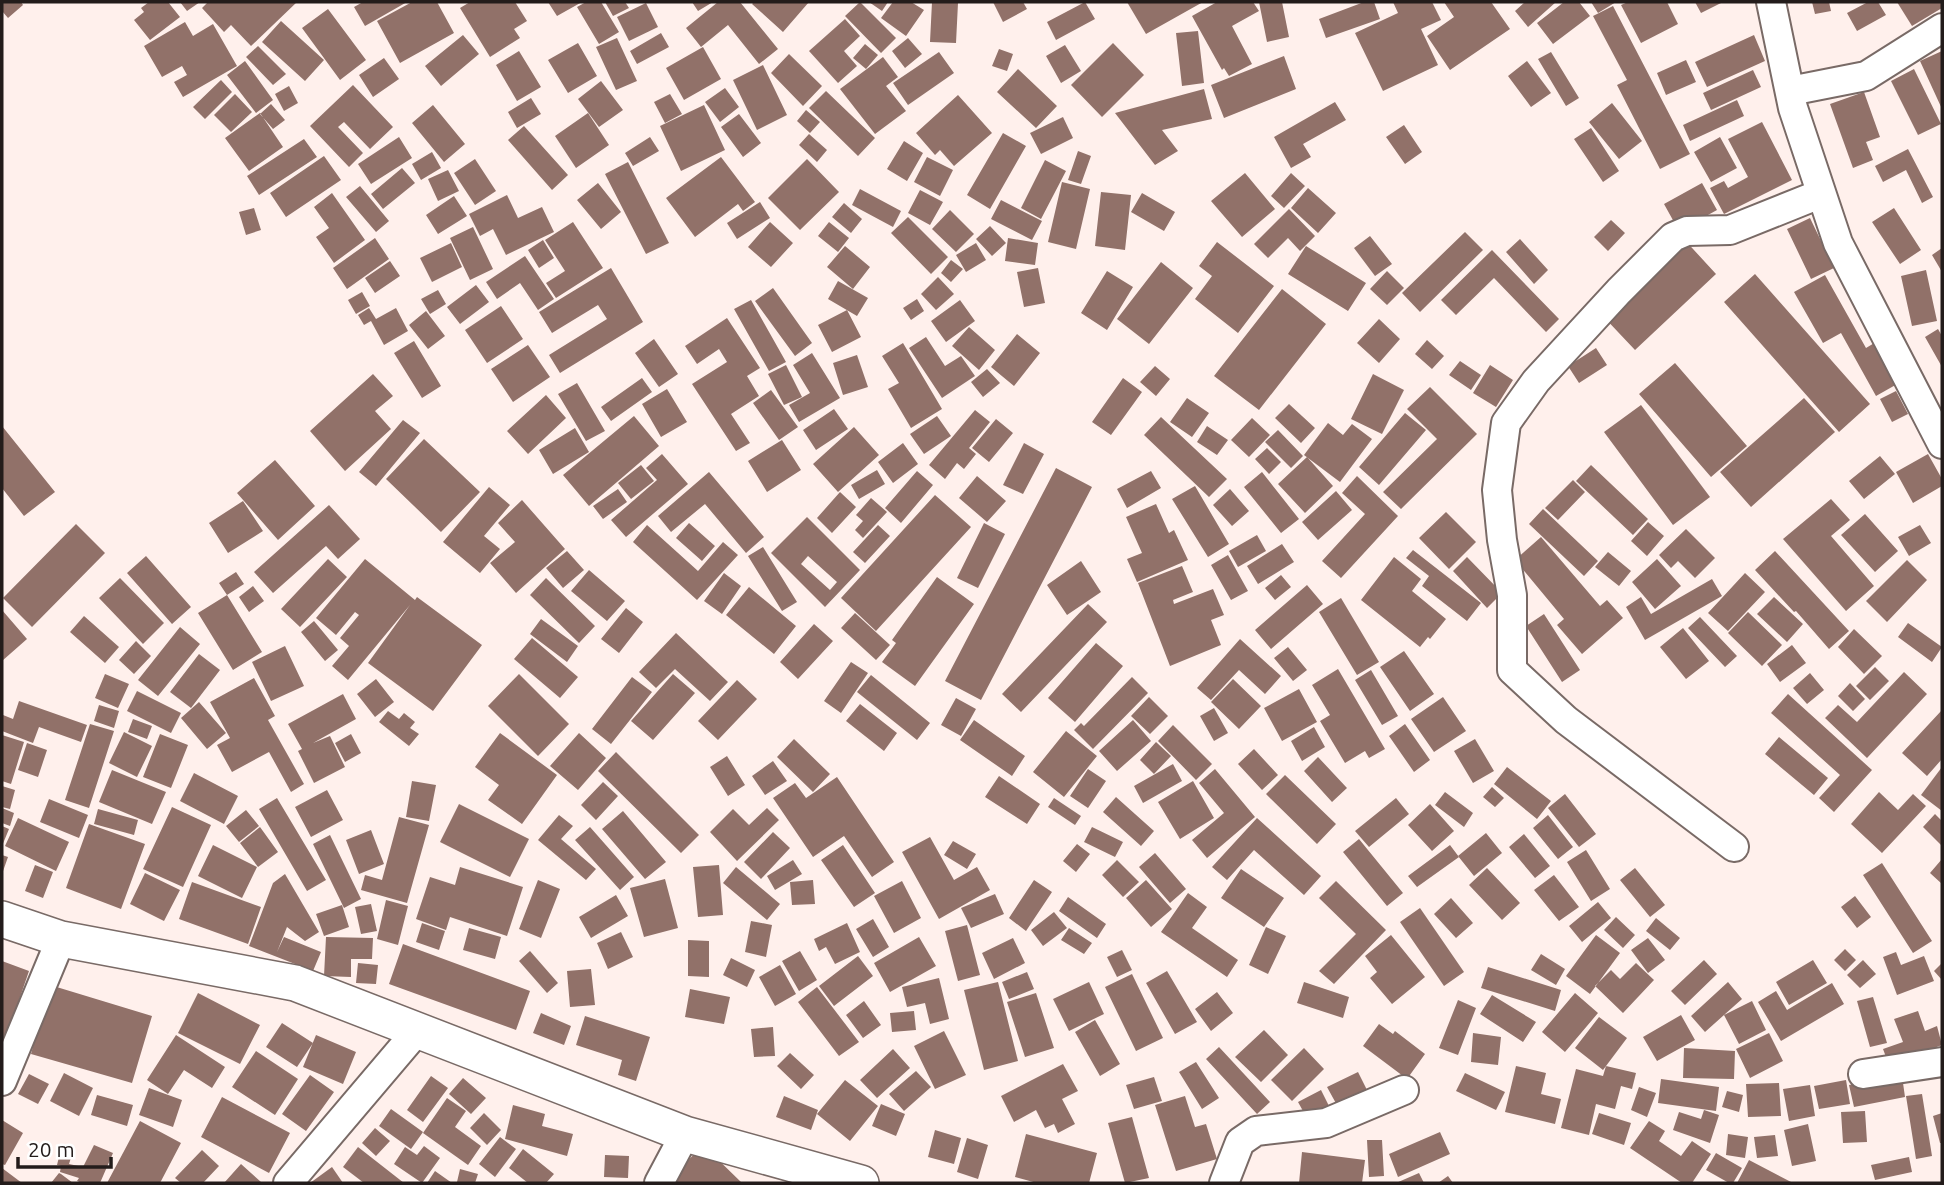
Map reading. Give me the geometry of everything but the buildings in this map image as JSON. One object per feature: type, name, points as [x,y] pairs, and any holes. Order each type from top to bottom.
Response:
[{"type":"street","points":[[1771,2],[1793,108],[1839,243],[1942,444]]},
{"type":"street","points":[[1790,91],[1866,76],[1942,28]]},
{"type":"street","points":[[1734,847],[1566,720],[1512,670],[1512,595],[1502,540],[1497,490],[1506,423],[1536,381],[1619,290],[1673,237],[1687,231],[1730,230],[1821,194]]},
{"type":"street","points":[[2,919],[61,939],[295,983],[685,1134],[861,1183]]},
{"type":"street","points":[[2,1081],[61,939]]},
{"type":"street","points":[[288,1183],[416,1031]]},
{"type":"street","points":[[1863,1074],[1942,1062]]},
{"type":"street","points":[[1224,1183],[1240,1142],[1256,1131],[1326,1123],[1404,1090]]},
{"type":"street","points":[[659,1183],[685,1134]]}]
